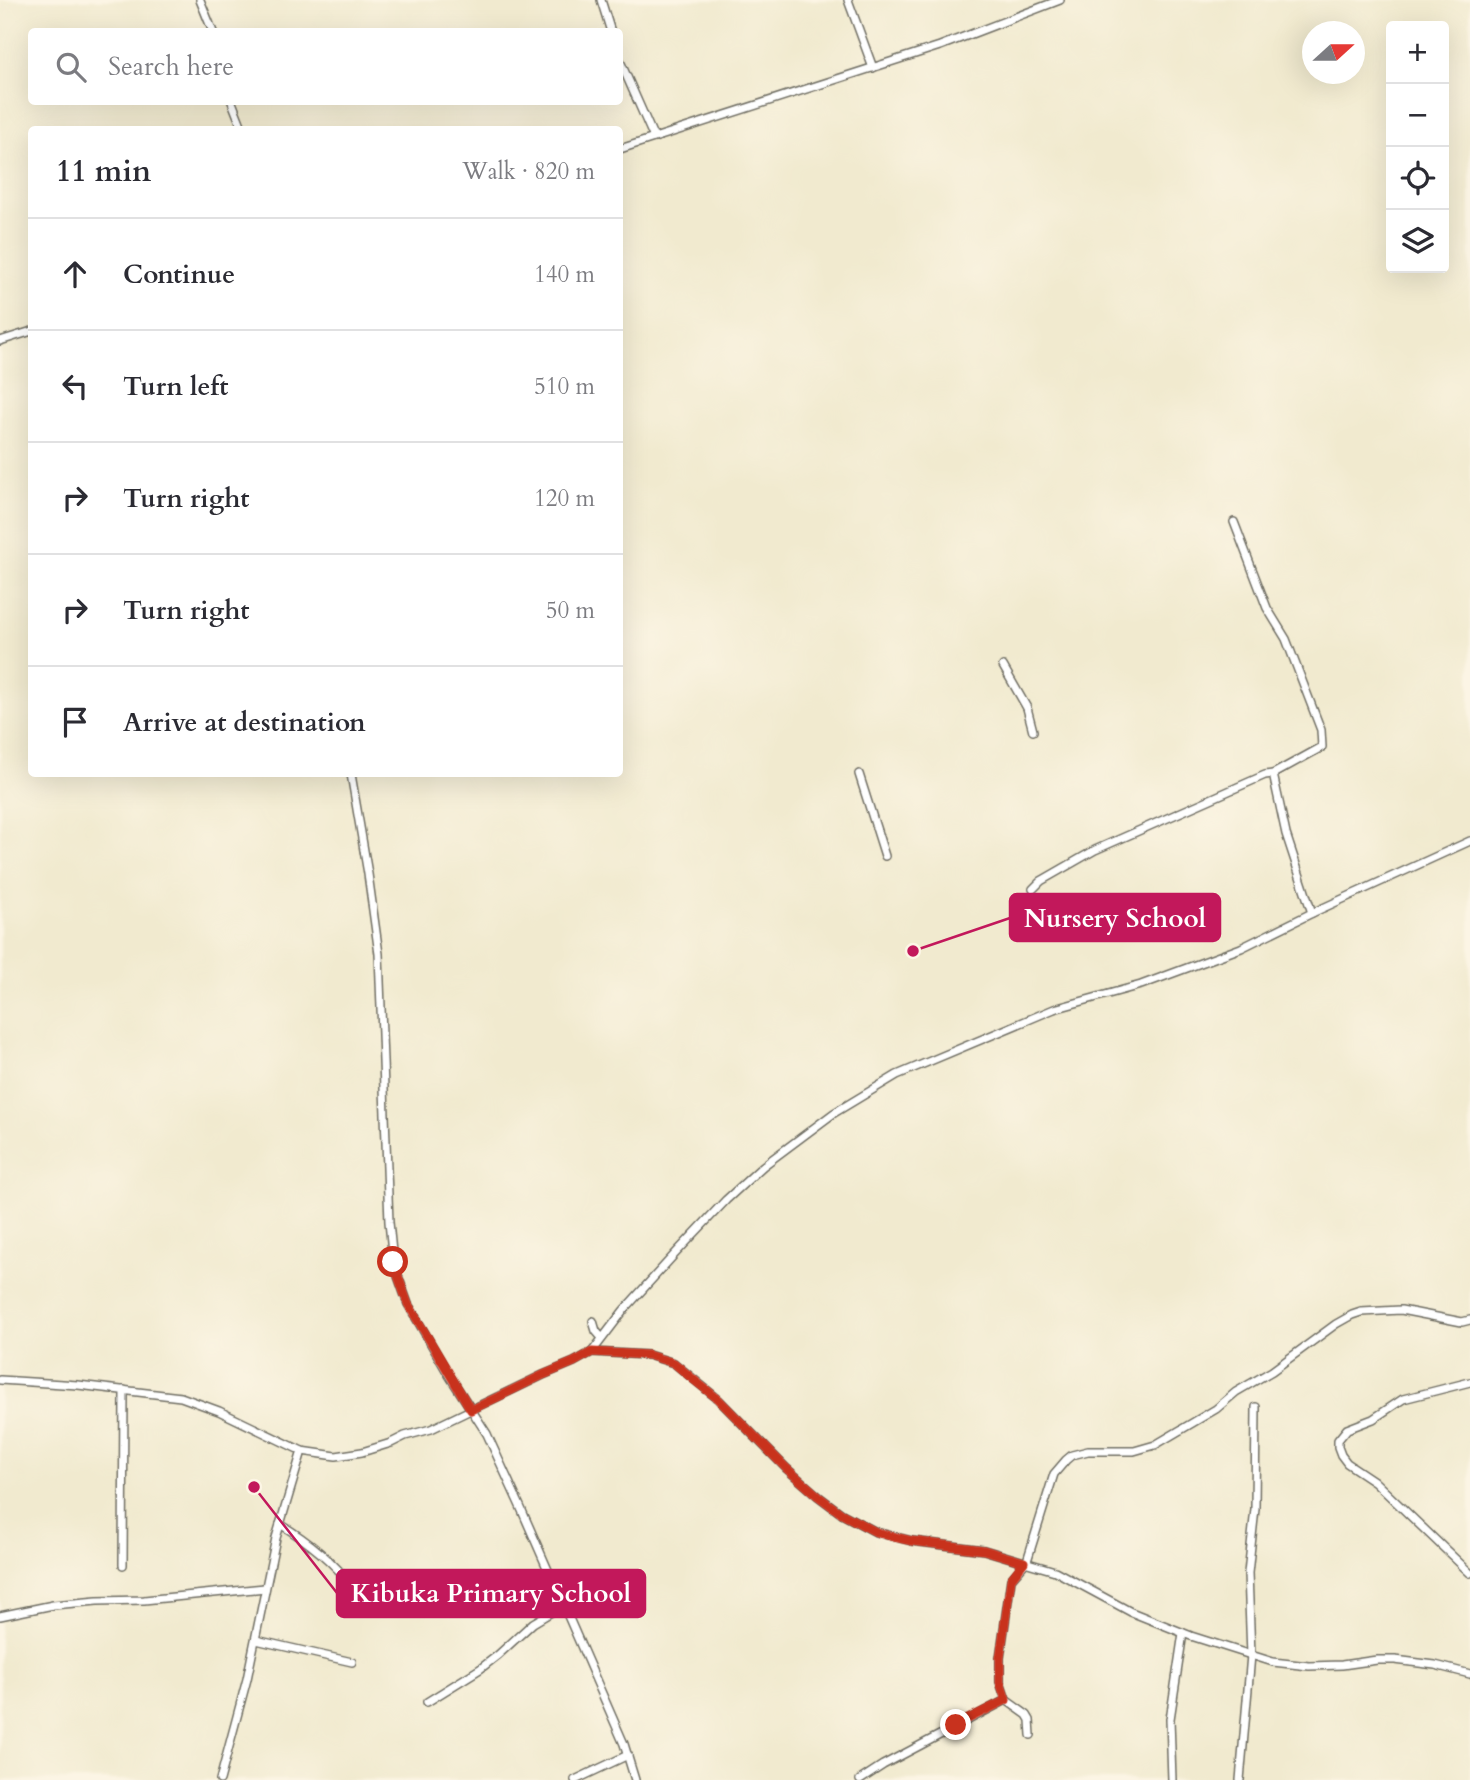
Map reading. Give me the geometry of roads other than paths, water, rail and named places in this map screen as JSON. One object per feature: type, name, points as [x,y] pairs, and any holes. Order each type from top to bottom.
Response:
[{"type":"street","points":[[200,0],[210,28]]},
{"type":"street","points":[[601,0],[610,28]]},
{"type":"street","points":[[848,0],[873,68]]},
{"type":"street","points":[[623,148],[940,46],[1060,0]]},
{"type":"street","points":[[623,68],[654,138]]},
{"type":"street","points":[[233,105],[241,126]]},
{"type":"street","points":[[0,341],[28,332]]},
{"type":"street","points":[[1033,889],[1041,881],[1095,850],[1265,775],[1273,774],[1322,747],[1321,730],[1286,639],[1267,608],[1234,522]]},
{"type":"street","points":[[1003,666],[1027,708],[1033,731]]},
{"type":"street","points":[[859,774],[885,856]]},
{"type":"street","points":[[1273,774],[1286,834],[1312,913]]},
{"type":"street","points":[[352,777],[379,954],[389,1222],[393,1262],[408,1304],[487,1434],[628,1755],[635,1780]]},
{"type":"street","points":[[0,1380],[181,1397],[219,1411],[302,1451],[336,1456],[354,1454],[431,1429],[592,1352],[624,1310],[726,1200],[763,1166],[834,1113],[898,1075],[1054,1009],[1142,985],[1241,948],[1470,841]]},
{"type":"street","points":[[1031,1735],[1027,1715],[1006,1700],[1000,1682],[1000,1658],[1011,1579],[1027,1561],[1054,1474],[1066,1460],[1072,1455],[1088,1451],[1134,1451],[1155,1445],[1216,1409],[1352,1315],[1401,1310],[1462,1322],[1470,1320]]},
{"type":"street","points":[[593,1321],[602,1338]]},
{"type":"street","points":[[592,1352],[648,1355],[674,1363],[718,1399],[786,1468],[818,1496],[842,1514],[876,1532],[912,1541],[984,1550],[1055,1572],[1131,1612],[1183,1633],[1273,1661],[1308,1666],[1395,1660],[1427,1663],[1470,1674]]},
{"type":"street","points":[[1470,1382],[1403,1399],[1373,1419],[1348,1429],[1338,1440],[1338,1447],[1347,1463],[1374,1481],[1470,1573]]},
{"type":"street","points":[[122,1565],[124,1390]]},
{"type":"street","points":[[1240,1780],[1251,1655],[1248,1573],[1255,1509],[1256,1407]]},
{"type":"street","points":[[220,1780],[247,1679],[280,1524],[302,1451]]},
{"type":"street","points":[[280,1524],[315,1548],[337,1567],[352,1586]]},
{"type":"street","points":[[0,1616],[53,1605],[144,1600],[265,1588]]},
{"type":"street","points":[[427,1702],[481,1669],[533,1623],[563,1605]]},
{"type":"street","points":[[1172,1780],[1170,1719],[1183,1633]]},
{"type":"street","points":[[256,1640],[352,1662]]},
{"type":"street","points":[[860,1780],[883,1765],[1006,1700]]},
{"type":"street","points":[[575,1780],[628,1755]]},
{"type":"place","name":"Nursery School","points":[[913,951]]},
{"type":"place","name":"Kibuka Primary School","points":[[254,1487]]}]
